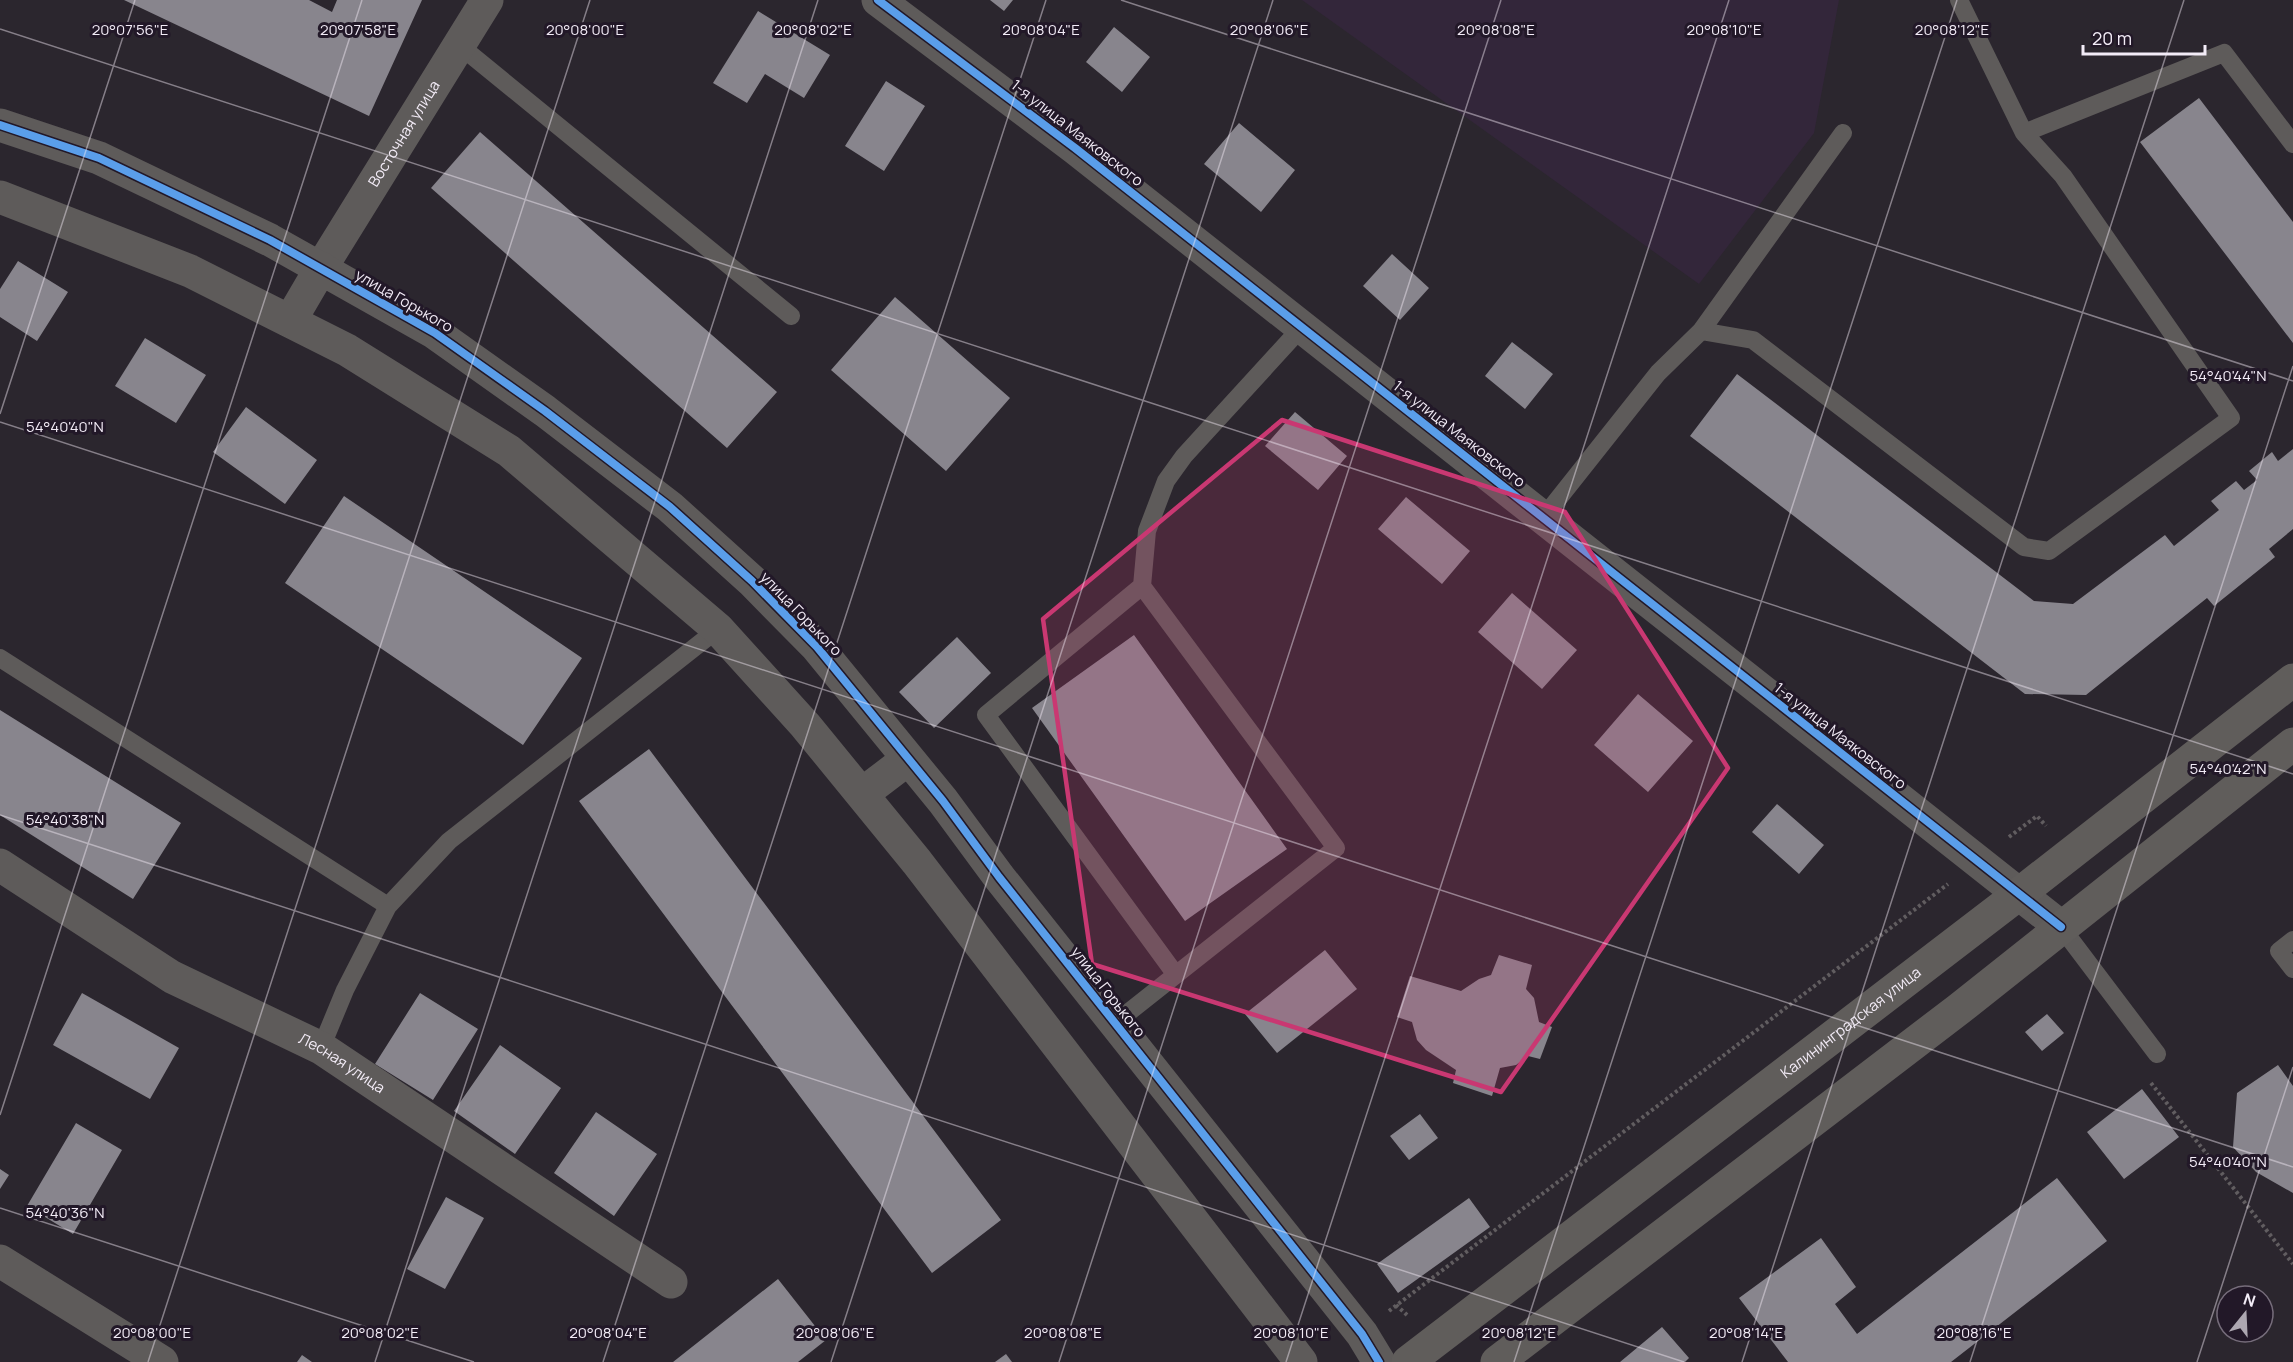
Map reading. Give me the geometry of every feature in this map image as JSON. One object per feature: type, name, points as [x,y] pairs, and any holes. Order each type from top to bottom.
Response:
[{"type":"main road","name":"Калининградская улица","points":[[1408,1362],[2019,894],[2293,680]]},
{"type":"main road","points":[[1497,1362],[1949,1017],[2293,744]]},
{"type":"street","name":"Восточная улица","points":[[290,321],[487,0]]},
{"type":"street","name":"1-я улица Маяковского","points":[[878,0],[1075,148],[2061,927]]},
{"type":"street","name":"улица Горького","points":[[0,125],[99,158],[270,240],[321,268],[435,333],[545,411],[670,507],[752,581],[817,647],[1362,1334],[1378,1362]]},
{"type":"street","points":[[0,196],[190,271],[346,350],[509,451],[718,629],[805,725],[862,794],[1062,1049],[1301,1362]]},
{"type":"street","points":[[862,794],[908,759]]},
{"type":"street","name":"Лесная улица","points":[[0,865],[172,977],[321,1048],[671,1282]]},
{"type":"street","points":[[0,1261],[162,1362]]},
{"type":"lane","points":[[1701,331],[1753,340],[2024,547],[2049,551],[2230,418],[2063,176],[2024,133],[1959,0]]},
{"type":"lane","points":[[459,45],[791,316]]},
{"type":"lane","points":[[2024,133],[2224,53],[2293,144]]},
{"type":"lane","points":[[1543,518],[1658,373],[1701,331],[1843,134]]},
{"type":"lane","points":[[1115,1023],[1336,848],[1142,586],[1147,531],[1166,481],[1184,456],[1302,327]]},
{"type":"lane","points":[[1142,586],[986,715],[1176,975]]},
{"type":"lane","points":[[321,1048],[345,990],[388,906],[449,841],[718,629]]},
{"type":"lane","points":[[0,658],[388,906]]},
{"type":"lane","points":[[2061,927],[2157,1054]]},
{"type":"lane","points":[[2293,940],[2278,951],[2293,969]]},
{"type":"path","points":[[1396,1305],[2037,816]]},
{"type":"path","points":[[2157,1054],[2149,1081],[2293,1264]]},
{"type":"highlighted area","points":[[1282,420],[1565,512],[1728,768],[1501,1092],[1092,964],[1043,619]]},
{"type":"shaded area","points":[[1302,0],[1839,0],[1814,133],[1699,284]]},
{"type":"building","points":[[124,0],[309,0],[332,12],[337,0],[422,0],[369,116]]},
{"type":"building","points":[[990,0],[1013,0],[1004,11]]},
{"type":"building","points":[[758,11],[830,55],[804,98],[765,74],[747,103],[713,83]]},
{"type":"building","points":[[1114,27],[1150,57],[1122,92],[1086,62]]},
{"type":"building","points":[[886,81],[925,106],[884,171],[845,146]]},
{"type":"building","points":[[2199,98],[2293,222],[2293,343],[2140,142]]},
{"type":"building","points":[[1239,123],[1295,170],[1261,212],[1204,164]]},
{"type":"building","points":[[480,132],[777,392],[727,448],[431,188]]},
{"type":"building","points":[[1392,254],[1429,288],[1400,320],[1363,286]]},
{"type":"building","points":[[18,261],[68,292],[37,341],[0,317],[0,289]]},
{"type":"building","points":[[895,297],[1010,398],[946,471],[831,370]]},
{"type":"building","points":[[145,338],[206,375],[176,423],[115,386]]},
{"type":"building","points":[[1512,342],[1553,374],[1525,409],[1485,376]]},
{"type":"building","points":[[1737,374],[2034,601],[2073,604],[2165,535],[2174,546],[2219,510],[2211,501],[2236,481],[2244,490],[2257,480],[2249,471],[2272,452],[2278,461],[2293,449],[2293,529],[2269,549],[2275,557],[2214,606],[2207,598],[2086,695],[2025,694],[1690,436]]},
{"type":"building","points":[[246,407],[317,460],[285,504],[213,452]]},
{"type":"building","points":[[1295,412],[1347,456],[1318,490],[1265,446]]},
{"type":"building","points":[[344,496],[582,658],[523,745],[285,583]]},
{"type":"building","points":[[1406,497],[1470,551],[1442,584],[1378,529]]},
{"type":"building","points":[[1512,593],[1577,650],[1542,689],[1478,632]]},
{"type":"building","points":[[1134,635],[1287,849],[1185,921],[1032,708]]},
{"type":"building","points":[[957,637],[991,673],[934,728],[899,692]]},
{"type":"building","points":[[1638,694],[1693,741],[1648,792],[1594,745]]},
{"type":"building","points":[[0,710],[181,823],[133,899],[0,815]]},
{"type":"building","points":[[649,749],[1001,1220],[932,1273],[579,801]]},
{"type":"building","points":[[1777,804],[1824,845],[1799,874],[1752,832]]},
{"type":"building","points":[[1325,950],[1357,989],[1277,1053],[1245,1014]]},
{"type":"building","points":[[1499,955],[1532,965],[1526,989],[1534,998],[1539,1022],[1552,1027],[1540,1059],[1528,1056],[1516,1065],[1500,1068],[1492,1096],[1453,1083],[1456,1070],[1426,1050],[1417,1040],[1412,1022],[1397,1017],[1410,976],[1461,991],[1479,979],[1491,975]]},
{"type":"building","points":[[82,993],[179,1048],[150,1099],[53,1045]]},
{"type":"building","points":[[420,993],[478,1029],[433,1100],[375,1064]]},
{"type":"building","points":[[2047,1014],[2064,1033],[2042,1051],[2025,1032]]},
{"type":"building","points":[[500,1045],[561,1088],[515,1154],[454,1111]]},
{"type":"building","points":[[2278,1065],[2293,1086],[2293,1193],[2256,1172],[2233,1147],[2237,1093]]},
{"type":"building","points":[[2142,1089],[2179,1137],[2124,1179],[2087,1132]]},
{"type":"building","points":[[596,1112],[657,1154],[614,1216],[554,1173]]},
{"type":"building","points":[[1420,1114],[1438,1138],[1409,1160],[1390,1136]]},
{"type":"building","points":[[76,1123],[122,1150],[73,1234],[27,1206]]},
{"type":"building","points":[[0,1169],[9,1175],[0,1189]]},
{"type":"building","points":[[2057,1178],[2107,1241],[1951,1362],[1788,1362],[1739,1298],[1821,1238],[1856,1287],[1835,1304],[1857,1334]]},
{"type":"building","points":[[446,1197],[484,1218],[445,1289],[407,1269]]},
{"type":"building","points":[[1469,1198],[1490,1227],[1398,1293],[1377,1264]]},
{"type":"building","points":[[778,1279],[826,1340],[798,1362],[673,1362]]},
{"type":"building","points":[[1662,1327],[1689,1358],[1685,1362],[1620,1362]]},
{"type":"building","points":[[1006,1354],[1012,1362],[995,1362]]},
{"type":"building","points":[[302,1355],[312,1362],[297,1362]]},
{"type":"cycle path","points":[[878,0],[1075,148],[2061,927]]},
{"type":"cycle path","points":[[0,125],[99,158],[270,240],[435,333],[545,411],[670,507],[752,581],[817,647],[943,801],[999,877],[1362,1334],[1379,1362]]}]
